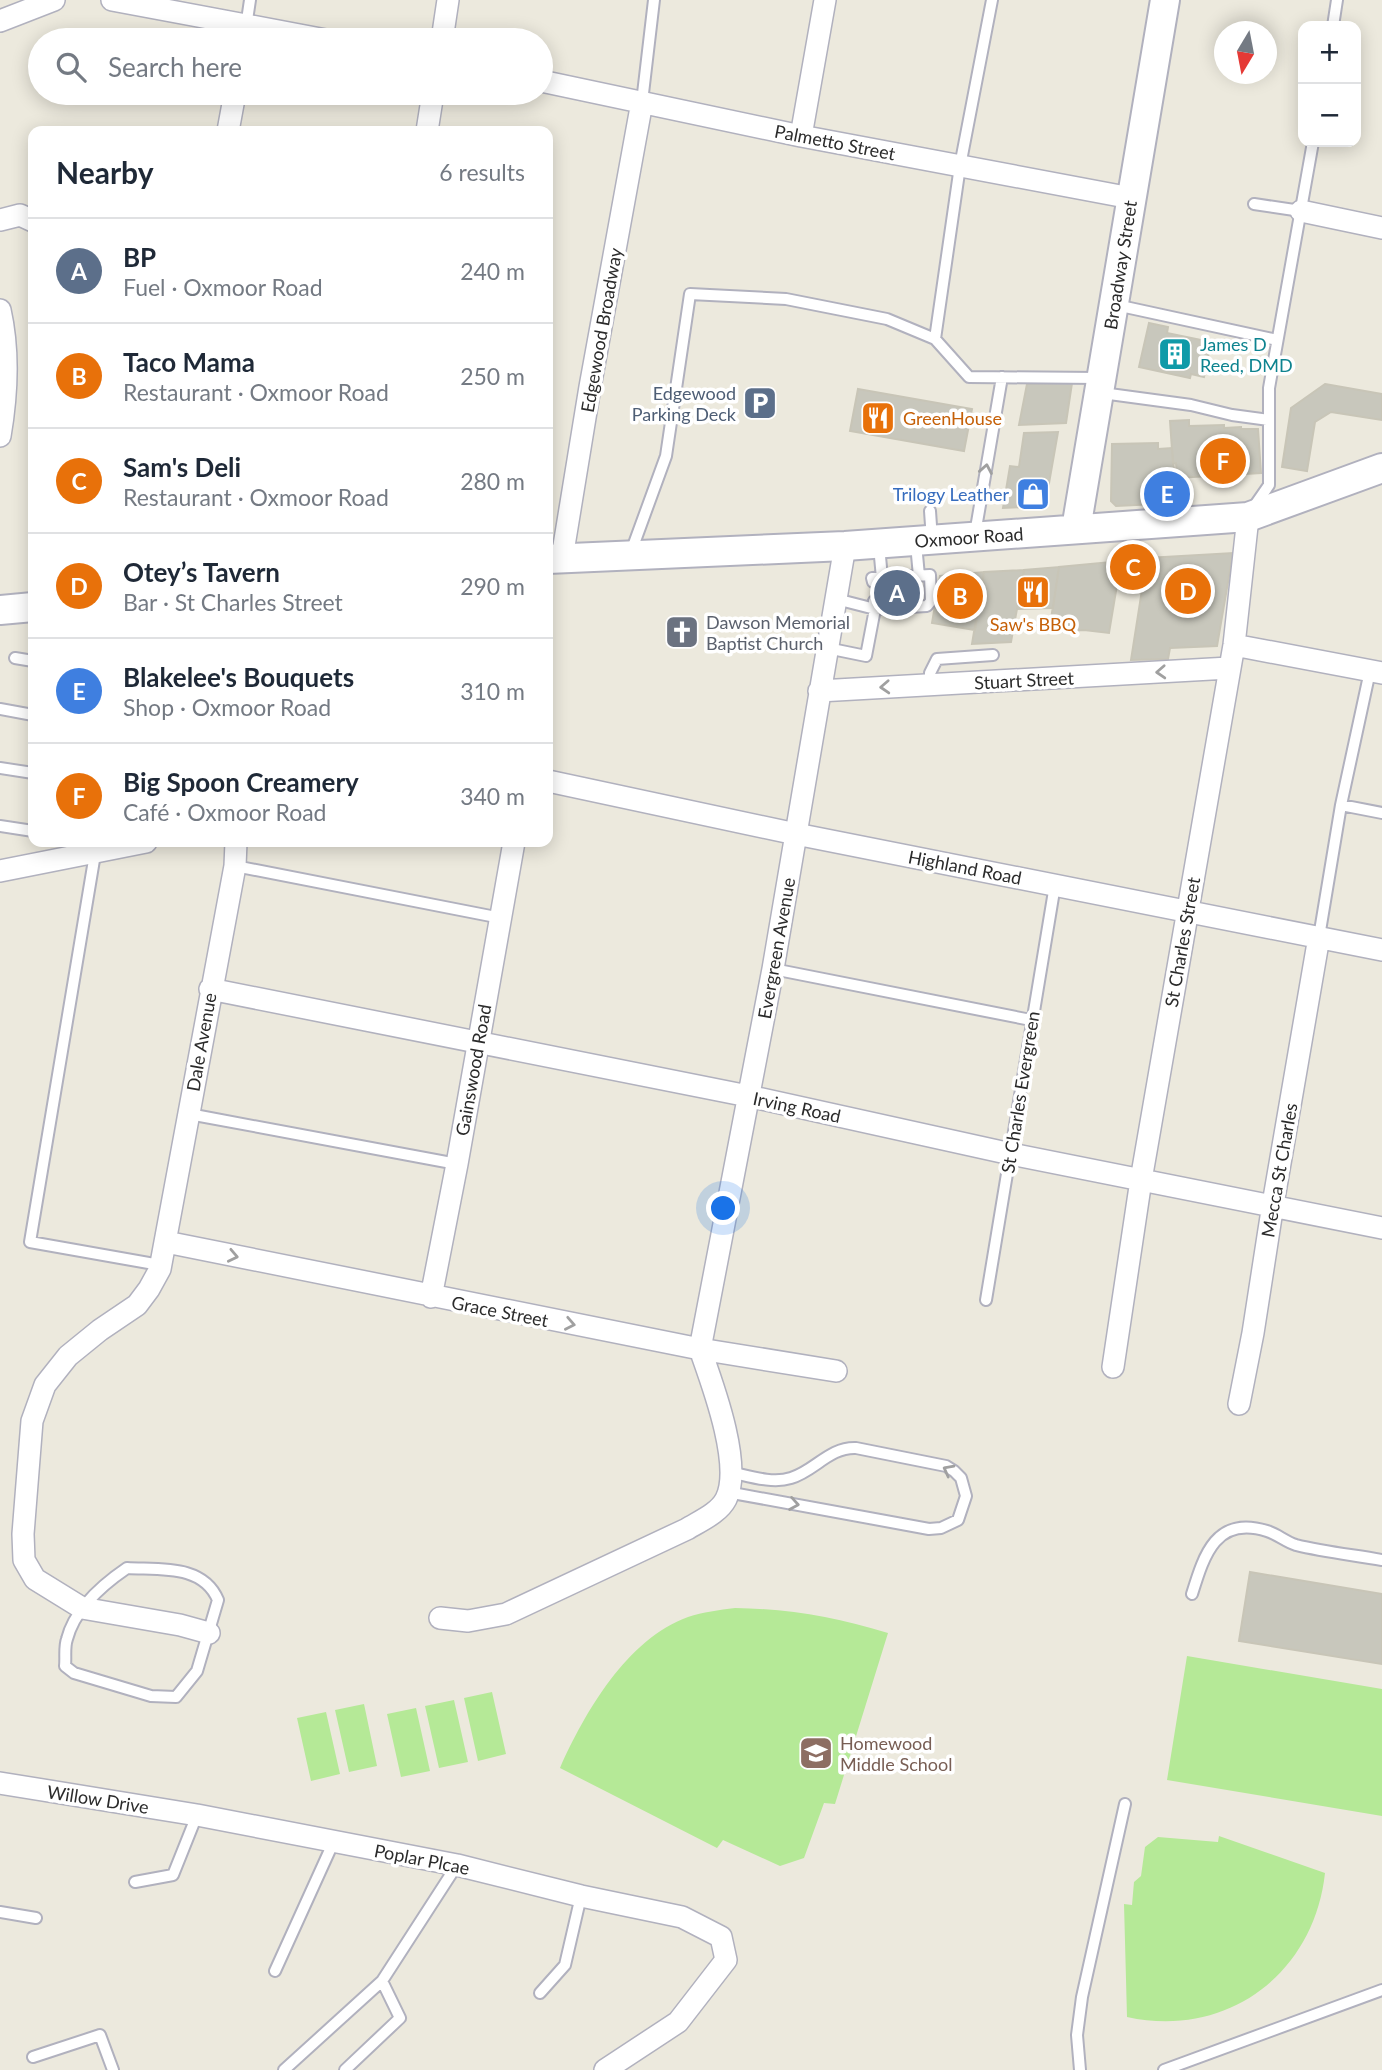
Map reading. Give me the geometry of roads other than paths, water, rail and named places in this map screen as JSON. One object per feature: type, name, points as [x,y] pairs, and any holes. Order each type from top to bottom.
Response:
[{"type":"main road","name":"Broadway Street","points":[[1076,529],[1165,0]]},
{"type":"main road","name":"Oxmoor Road","points":[[555,559],[845,546],[1248,517],[1382,468]]},
{"type":"main road","points":[[0,610],[28,607]]},
{"type":"street","points":[[0,21],[54,0]]},
{"type":"street","points":[[112,0],[222,28]]},
{"type":"street","points":[[444,28],[449,0]]},
{"type":"street","points":[[802,136],[825,0]]},
{"type":"street","name":"Palmetto Street","points":[[553,83],[802,136],[1131,198]]},
{"type":"street","name":"Edgewood Broadway","points":[[555,559],[590,387],[642,102]]},
{"type":"street","points":[[229,126],[232,105]]},
{"type":"street","points":[[428,126],[431,105]]},
{"type":"street","points":[[1301,211],[1382,228]]},
{"type":"street","points":[[0,220],[20,215],[28,219]]},
{"type":"street","points":[[0,310],[6,337],[4,416],[0,436]]},
{"type":"street","name":"St Charles Street","points":[[1112,1367],[1140,1180],[1234,645],[1248,517]]},
{"type":"street","name":"Evergreen Avenue","points":[[700,1349],[773,969],[845,546]]},
{"type":"street","points":[[1234,645],[1376,672]]},
{"type":"street","name":"Stuart Street","points":[[820,691],[1229,668]]},
{"type":"street","name":"Highland Road","points":[[553,782],[796,834],[1382,950]]},
{"type":"street","points":[[0,871],[70,850],[94,854],[124,847]]},
{"type":"street","name":"Dale Avenue","points":[[82,1608],[35,1579],[24,1560],[23,1534],[32,1421],[45,1385],[68,1356],[137,1305],[149,1290],[160,1265],[236,847]]},
{"type":"street","name":"Gainswood Road","points":[[430,1297],[457,1164],[513,847]]},
{"type":"street","name":"Mecca St Charles","points":[[1240,1404],[1320,937]]},
{"type":"street","name":"Irving Road","points":[[210,989],[748,1096],[1011,1154],[1273,1204],[1382,1228]]},
{"type":"street","name":"Grace Street","points":[[166,1242],[700,1349],[836,1371]]},
{"type":"street","points":[[440,1618],[468,1621],[506,1614],[710,1516],[726,1499],[729,1482],[727,1436],[719,1400],[700,1349]]},
{"type":"street","points":[[82,1608],[180,1625],[209,1633]]},
{"type":"street","name":"Willow Drive","points":[[0,1783],[197,1815]]},
{"type":"street","name":"Poplar Plcae","points":[[197,1815],[457,1865],[581,1896],[682,1917],[721,1937],[726,1960],[678,2022],[605,2070]]},
{"type":"lane","points":[[246,28],[250,0]]},
{"type":"lane","points":[[642,102],[654,0]]},
{"type":"lane","points":[[935,340],[960,166],[992,0]]},
{"type":"lane","points":[[1334,21],[1337,0]]},
{"type":"lane","points":[[1248,517],[1269,485],[1269,388],[1312,147]]},
{"type":"lane","points":[[1254,204],[1301,211]]},
{"type":"lane","points":[[630,555],[666,456],[690,293],[786,299],[887,319],[935,340],[969,377],[1100,385],[1232,415],[1269,420]]},
{"type":"lane","points":[[1114,304],[1277,340]]},
{"type":"lane","points":[[975,537],[1002,377]]},
{"type":"lane","points":[[912,578],[930,511]]},
{"type":"lane","points":[[836,599],[874,605],[910,603],[927,606],[931,601],[930,575],[877,580],[879,543]]},
{"type":"lane","points":[[827,649],[866,656],[874,605]]},
{"type":"lane","points":[[930,685],[930,673],[937,659],[993,655]]},
{"type":"lane","points":[[15,658],[28,661]]},
{"type":"lane","points":[[1320,937],[1342,805],[1376,672]]},
{"type":"lane","points":[[0,709],[28,714]]},
{"type":"lane","points":[[0,768],[28,772]]},
{"type":"lane","points":[[1342,805],[1382,813]]},
{"type":"lane","points":[[0,825],[28,830]]},
{"type":"lane","points":[[94,854],[30,1242],[160,1265]]},
{"type":"lane","points":[[234,866],[501,918]]},
{"type":"lane","name":"St Charles Evergreen","points":[[986,1300],[1055,885]]},
{"type":"lane","points":[[773,969],[1031,1020]]},
{"type":"lane","points":[[189,1114],[457,1164]]},
{"type":"lane","points":[[844,1448],[856,1448],[946,1466],[961,1478],[966,1496],[958,1520],[941,1528],[929,1529],[729,1482],[790,1479],[844,1448]]},
{"type":"lane","points":[[1192,1594],[1209,1547],[1217,1537],[1243,1528],[1271,1532],[1294,1544],[1382,1560]]},
{"type":"lane","points":[[127,1568],[186,1571],[212,1586],[218,1600],[197,1671],[176,1697],[152,1696],[74,1673],[65,1667],[66,1639],[82,1608],[110,1579],[127,1568]]},
{"type":"lane","points":[[1080,2070],[1077,2035],[1082,1997],[1125,1804]]},
{"type":"lane","points":[[135,1882],[173,1875],[197,1815]]},
{"type":"lane","points":[[275,1971],[334,1841]]},
{"type":"lane","points":[[284,2070],[382,1981],[457,1865]]},
{"type":"lane","points":[[540,1993],[565,1965],[581,1896]]},
{"type":"lane","points":[[0,1912],[36,1918]]},
{"type":"lane","points":[[345,2070],[400,2018],[382,1981]]},
{"type":"lane","points":[[1164,2070],[1382,1990]]},
{"type":"lane","points":[[33,2057],[100,2035],[113,2070]]},
{"type":"place","name":"James D Reed, DMD","points":[[1175,354]]},
{"type":"place","name":"Edgewood Parking Deck","points":[[760,403]]},
{"type":"place","name":"GreenHouse","points":[[878,418]]},
{"type":"place","name":"Big Spoon Creamery","points":[[1223,461]]},
{"type":"place","name":"Trilogy Leather","points":[[1033,494]]},
{"type":"place","name":"Blakelee's Bouquets","points":[[1167,494]]},
{"type":"place","name":"Sam's Deli","points":[[1133,567]]},
{"type":"place","name":"Otey’s Tavern","points":[[1188,591]]},
{"type":"place","name":"Saw's BBQ","points":[[1033,592]]},
{"type":"place","name":"BP","points":[[897,593]]},
{"type":"place","name":"Taco Mama","points":[[960,596]]},
{"type":"place","name":"Dawson Memorial Baptist Church","points":[[682,632]]},
{"type":"place","name":"Homewood Middle School","points":[[816,1753]]}]
